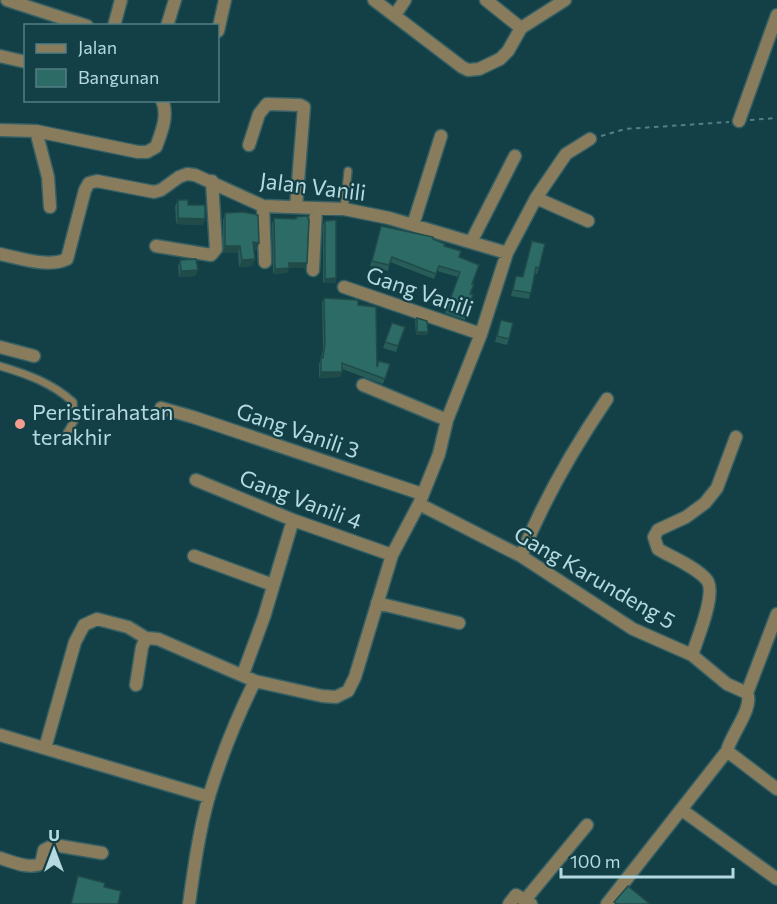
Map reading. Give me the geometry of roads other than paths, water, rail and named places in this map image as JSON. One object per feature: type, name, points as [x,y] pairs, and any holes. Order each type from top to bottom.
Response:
[{"type":"street","points":[[0,4],[3,0]]},
{"type":"street","points":[[8,0],[81,24]]},
{"type":"street","points":[[115,24],[121,0]]},
{"type":"street","points":[[168,24],[175,0]]},
{"type":"street","points":[[219,27],[225,0]]},
{"type":"street","points":[[374,0],[468,70],[479,69],[500,59],[508,51],[522,28],[566,0]]},
{"type":"street","points":[[395,15],[405,0]]},
{"type":"street","points":[[486,0],[522,28]]},
{"type":"street","points":[[738,121],[777,15]]},
{"type":"street","points":[[0,56],[24,62]]},
{"type":"street","points":[[0,130],[36,131],[138,152],[152,151],[156,147],[163,126],[165,110],[163,102]]},
{"type":"street","points":[[249,145],[259,114],[267,104],[304,107],[296,207]]},
{"type":"street","points":[[36,131],[48,177],[50,207]]},
{"type":"street","points":[[413,225],[441,136]]},
{"type":"street","points":[[45,748],[75,642],[84,625],[97,619],[128,627],[146,638],[158,639],[255,681],[322,696],[336,697],[348,691],[355,678],[392,555],[439,454],[447,420],[481,334],[507,253],[536,198],[566,154],[590,139]]},
{"type":"street","points":[[471,242],[515,156]]},
{"type":"street","name":"Jalan Vanili","points":[[0,254],[36,261],[60,262],[67,259],[85,190],[92,181],[154,192],[187,174],[212,181],[263,206],[344,209],[413,225],[507,253]]},
{"type":"street","points":[[156,246],[211,255],[214,253],[216,249],[212,181]]},
{"type":"street","points":[[536,198],[588,221]]},
{"type":"street","points":[[263,206],[265,262]]},
{"type":"street","points":[[313,270],[316,208]]},
{"type":"street","name":"Gang Vanili","points":[[344,287],[481,334]]},
{"type":"street","points":[[0,347],[34,356]]},
{"type":"street","points":[[363,385],[447,420]]},
{"type":"street","points":[[521,556],[536,518],[558,476],[608,399]]},
{"type":"street","name":"Gang Vanili 3","points":[[161,408],[193,417],[420,499]]},
{"type":"street","points":[[692,655],[710,597],[710,585],[708,580],[698,572],[658,549],[654,537],[658,530],[686,517],[705,502],[717,488],[736,437]]},
{"type":"street","name":"Gang Vanili 4","points":[[196,480],[293,520],[392,555]]},
{"type":"street","name":"Gang Karundeng 5","points":[[420,499],[521,556],[633,628],[692,655],[727,684],[747,693]]},
{"type":"street","points":[[243,674],[293,520]]},
{"type":"street","points":[[194,556],[273,585]]},
{"type":"street","points":[[377,603],[459,623]]},
{"type":"street","points":[[607,904],[727,752],[729,741],[749,705],[747,693],[777,614]]},
{"type":"street","points":[[136,685],[142,647],[146,638]]},
{"type":"street","points":[[189,904],[209,797],[242,707],[255,681]]},
{"type":"street","points":[[0,735],[209,797]]},
{"type":"street","points":[[727,752],[777,789]]},
{"type":"street","points":[[682,810],[777,879]]},
{"type":"street","points":[[509,904],[516,895],[528,902],[587,825]]},
{"type":"street","points":[[0,858],[31,867],[41,864],[44,850],[54,845],[102,853]]},
{"type":"lane","points":[[344,209],[348,171]]},
{"type":"lane","points":[[0,366],[43,381],[64,393],[73,402],[74,421],[67,433]]},
{"type":"place","name":"Peristirahatan terakhir","points":[[20,424]]}]
